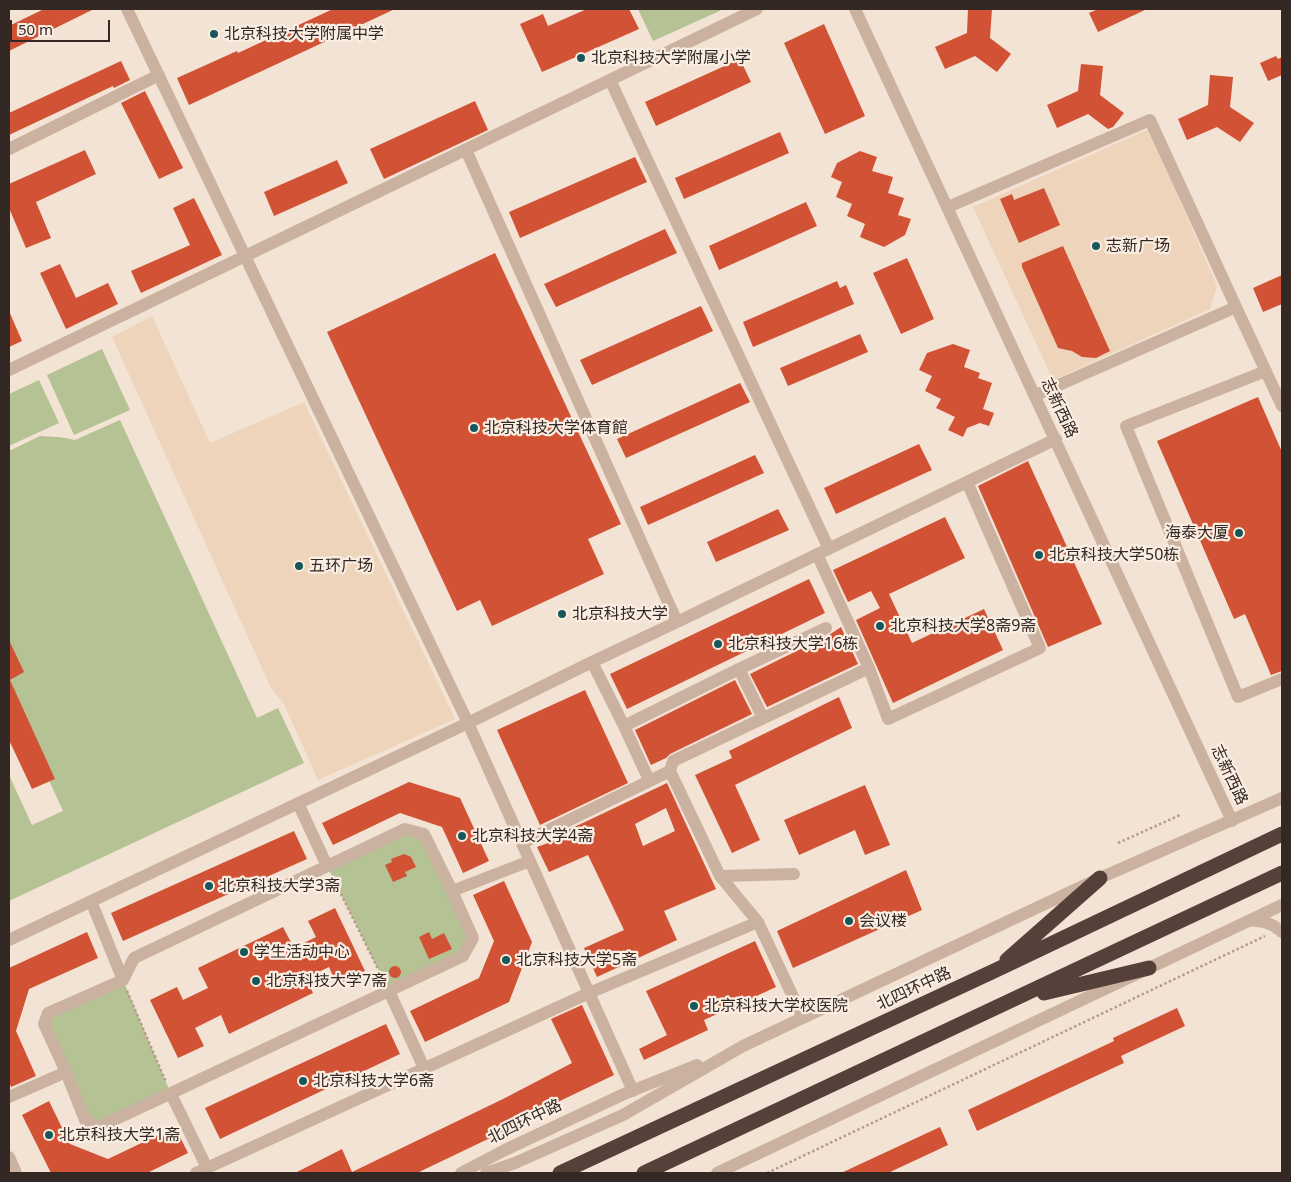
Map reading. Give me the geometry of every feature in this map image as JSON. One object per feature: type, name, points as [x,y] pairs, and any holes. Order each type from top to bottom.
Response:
[{"type":"highway","name":"北四环中路","points":[[560,1173],[994,971],[1282,834]]},
{"type":"highway","points":[[644,1173],[1282,873]]},
{"type":"highway","points":[[994,971],[1100,878]]},
{"type":"highway","points":[[1014,1000],[1150,968]]},
{"type":"street","points":[[127,9],[468,723],[632,1091]]},
{"type":"street","points":[[9,370],[756,9]]},
{"type":"street","name":"志新西路","points":[[855,9],[1036,395],[1232,821]]},
{"type":"street","points":[[9,149],[159,76]]},
{"type":"street","points":[[610,80],[823,552],[888,719],[1040,648],[966,482]]},
{"type":"street","points":[[948,208],[1150,120],[1282,406]]},
{"type":"street","points":[[466,150],[677,622]]},
{"type":"street","points":[[1036,395],[1236,307]]},
{"type":"street","points":[[1266,371],[1126,426],[1238,697],[1282,679]]},
{"type":"street","points":[[9,940],[468,723],[1056,439]]},
{"type":"street","points":[[624,726],[826,628]]},
{"type":"street","points":[[592,662],[649,780]]},
{"type":"street","points":[[803,1018],[758,922],[720,876],[670,771],[673,761],[869,668]]},
{"type":"street","points":[[739,669],[763,718]]},
{"type":"street","points":[[522,843],[670,771]]},
{"type":"street","name":"北四环中路","points":[[461,1173],[505,1150],[632,1091],[743,1046],[1100,878],[1282,798]]},
{"type":"street","points":[[298,803],[328,866]]},
{"type":"street","points":[[405,829],[424,834],[452,891],[473,938],[463,956],[99,1127],[85,1120],[44,1024],[48,1012],[123,980],[134,958],[405,829]]},
{"type":"street","points":[[452,891],[530,861]]},
{"type":"street","points":[[720,876],[794,874]]},
{"type":"street","points":[[91,901],[123,980]]},
{"type":"street","points":[[717,1173],[1282,905]]},
{"type":"street","points":[[1250,920],[1265,922],[1274,926],[1276,933]]},
{"type":"street","points":[[171,1094],[201,1171],[589,993],[758,922]]},
{"type":"street","points":[[388,991],[424,1068]]},
{"type":"street","name":"北四环中路","points":[[486,1173],[515,1163],[623,1114],[743,1046]]},
{"type":"street","points":[[9,1097],[66,1072]]},
{"type":"street","points":[[9,1157],[16,1173]]},
{"type":"path","points":[[1118,843],[1180,815]]},
{"type":"path","points":[[328,866],[388,991]]},
{"type":"path","points":[[767,1173],[1276,933]]},
{"type":"path","points":[[123,980],[171,1094]]},
{"type":"green space","points":[[638,9],[724,9],[653,41]]},
{"type":"green space","points":[[102,349],[130,410],[74,435],[47,375]]},
{"type":"green space","points":[[39,380],[59,423],[9,446],[9,394]]},
{"type":"green space","points":[[120,420],[257,718],[278,708],[304,763],[9,901],[9,775],[32,825],[63,811],[9,692],[9,451],[40,436],[75,440]]},
{"type":"green space","points":[[405,829],[424,834],[473,938],[463,956],[389,991],[327,866]]},
{"type":"green space","points":[[123,980],[171,1094],[99,1127],[85,1120],[44,1024],[48,1013]]},
{"type":"shaded area","name":"志新广场","points":[[1149,129],[1217,286],[1210,309],[1053,380],[973,207]]},
{"type":"shaded area","name":"五环广场","points":[[152,316],[210,443],[304,402],[455,719],[318,780],[284,704],[271,688],[112,337]]},
{"type":"building","points":[[44,9],[94,9],[9,51],[9,26]]},
{"type":"building","points":[[333,9],[395,9],[189,105],[177,78],[237,51],[238,53]]},
{"type":"building","points":[[587,9],[629,9],[639,29],[542,72],[520,24],[543,14],[548,26]]},
{"type":"building","points":[[968,9],[992,9],[990,38],[1011,54],[997,72],[975,56],[945,69],[935,47],[967,33]]},
{"type":"building","points":[[1098,9],[1147,9],[1098,32],[1089,13]]},
{"type":"building","points":[[824,24],[865,116],[825,134],[784,43]]},
{"type":"building","points":[[1276,56],[1278,59],[1282,57],[1282,75],[1268,81],[1260,63]]},
{"type":"building","points":[[740,59],[751,82],[656,126],[645,102]]},
{"type":"building","points":[[121,61],[130,80],[114,88],[113,86],[9,135],[9,113]]},
{"type":"building","points":[[1081,64],[1103,66],[1100,95],[1124,113],[1113,127],[1108,129],[1088,114],[1057,128],[1047,105],[1078,91]]},
{"type":"building","points":[[1210,75],[1233,77],[1230,107],[1254,123],[1240,142],[1217,127],[1187,140],[1178,119],[1208,105]]},
{"type":"building","points":[[145,91],[183,168],[159,179],[121,103]]},
{"type":"building","points":[[475,101],[488,130],[384,179],[370,149]]},
{"type":"building","points":[[780,132],[789,153],[684,199],[675,178]]},
{"type":"building","points":[[85,150],[96,174],[36,202],[51,238],[26,248],[9,208],[9,184]]},
{"type":"building","points":[[860,151],[877,157],[872,171],[893,177],[888,193],[904,198],[898,215],[911,219],[905,235],[884,247],[860,237],[865,224],[847,216],[852,204],[836,197],[842,182],[831,177],[837,163]]},
{"type":"building","points":[[635,157],[647,182],[520,238],[509,212]]},
{"type":"building","points":[[337,160],[348,183],[274,216],[264,192]]},
{"type":"building","points":[[1044,188],[1060,225],[1019,243],[1000,199],[1012,194],[1014,200]]},
{"type":"building","points":[[194,198],[222,255],[141,293],[131,271],[190,245],[173,208]]},
{"type":"building","points":[[806,202],[817,226],[719,270],[709,246]]},
{"type":"building","points":[[665,229],[677,253],[556,307],[544,284]]},
{"type":"building","points":[[1063,246],[1110,351],[1096,358],[1082,357],[1072,351],[1058,348],[1022,267],[1022,263]]},
{"type":"building","name":"北京科技大学体育館","points":[[495,253],[621,524],[588,539],[604,574],[492,626],[480,600],[457,611],[327,332]]},
{"type":"building","points":[[907,258],[934,319],[901,334],[873,273]]},
{"type":"building","points":[[60,264],[76,298],[108,283],[118,304],[66,329],[40,273]]},
{"type":"building","points":[[1282,275],[1282,304],[1263,312],[1253,288]]},
{"type":"building","points":[[837,281],[840,288],[846,285],[854,304],[753,347],[743,322]]},
{"type":"building","points":[[701,306],[713,331],[592,385],[580,360]]},
{"type":"building","points":[[9,311],[22,341],[9,347]]},
{"type":"building","points":[[860,334],[868,352],[788,386],[780,368]]},
{"type":"building","points":[[953,344],[970,350],[964,367],[980,373],[978,378],[992,383],[983,409],[994,413],[989,426],[980,423],[967,428],[963,437],[948,430],[955,417],[936,408],[941,399],[925,391],[932,376],[919,370],[927,353]]},
{"type":"building","points":[[740,383],[750,402],[626,458],[617,439]]},
{"type":"building","name":"海泰大厦","points":[[1258,397],[1282,452],[1282,671],[1271,675],[1245,614],[1234,619],[1157,441]]},
{"type":"building","points":[[919,444],[932,470],[836,514],[824,488]]},
{"type":"building","points":[[755,455],[764,473],[648,525],[640,507]]},
{"type":"building","name":"北京科技大学50栋","points":[[1028,461],[1102,624],[1048,647],[978,486]]},
{"type":"building","points":[[778,509],[789,530],[716,562],[707,542]]},
{"type":"building","name":"北京科技大学8斋9斋","points":[[945,517],[965,558],[889,594],[912,643],[984,609],[1003,650],[893,703],[856,620],[880,608],[871,591],[848,602],[833,570]]},
{"type":"building","name":"北京科技大学16栋","points":[[809,579],[825,613],[627,709],[610,674]]},
{"type":"building","points":[[841,627],[858,664],[767,707],[750,674],[829,635]]},
{"type":"building","points":[[9,640],[24,672],[10,680],[55,779],[32,789],[9,740]]},
{"type":"building","points":[[735,680],[752,714],[651,765],[635,730]]},
{"type":"building","points":[[585,690],[628,783],[540,825],[497,730]]},
{"type":"building","points":[[839,697],[852,728],[735,785],[760,840],[732,853],[695,775],[732,758],[729,751]]},
{"type":"building","name":"北京科技大学4斋","points":[[409,782],[460,798],[489,861],[463,873],[442,827],[400,813],[333,845],[322,823]]},
{"type":"building","points":[[667,783],[716,889],[664,911],[677,940],[597,977],[584,948],[624,930],[588,855],[549,872],[537,847],[548,843],[547,840]],"holes":[[[666,808],[675,831],[643,846],[635,824]]]},
{"type":"building","points":[[865,785],[890,845],[865,855],[855,830],[799,855],[784,820]]},
{"type":"building","name":"北京科技大学3斋","points":[[294,831],[307,859],[123,941],[111,913]]},
{"type":"building","points":[[404,854],[411,857],[416,867],[405,872],[407,876],[393,882],[385,865],[392,862],[391,859]]},
{"type":"building","name":"会议楼","points":[[906,870],[922,910],[793,968],[777,931]]},
{"type":"building","name":"北京科技大学5斋","points":[[504,881],[532,942],[509,1002],[425,1042],[410,1011],[479,978],[494,941],[473,895]]},
{"type":"building","name":"北京科技大学7斋","points":[[335,908],[365,971],[337,985],[329,967],[306,978],[313,993],[229,1034],[221,1015],[195,1028],[204,1046],[178,1058],[150,1000],[177,987],[183,1000],[208,988],[198,968],[283,927],[294,948],[316,937],[308,921]]},
{"type":"building","points":[[87,932],[98,958],[29,989],[16,1031],[36,1076],[11,1087],[9,1082],[9,968]]},
{"type":"building","points":[[429,932],[432,939],[444,933],[452,949],[429,959],[419,937]]},
{"type":"building","name":"北京科技大学校医院","points":[[755,941],[776,987],[704,1020],[708,1030],[644,1060],[639,1049],[667,1035],[646,991]]},
{"type":"building","points":[[393,966],[397,966],[401,972],[397,978],[393,978],[389,974],[389,970]]},
{"type":"building","points":[[582,1005],[614,1075],[512,1124],[513,1127],[417,1173],[295,1173],[342,1149],[352,1172],[503,1099],[572,1063],[551,1019]]},
{"type":"building","points":[[1177,1008],[1185,1026],[1121,1056],[1124,1063],[977,1131],[968,1110],[1114,1041],[1113,1038]]},
{"type":"building","name":"北京科技大学6斋","points":[[386,1024],[400,1054],[220,1139],[205,1108]]},
{"type":"building","name":"北京科技大学1斋","points":[[49,1101],[70,1144],[108,1159],[175,1127],[188,1153],[147,1173],[51,1173],[22,1115]]},
{"type":"building","points":[[940,1127],[948,1145],[888,1173],[841,1173]]},
{"type":"place","name":"北京科技大学附属中学","points":[[214,34]]},
{"type":"place","name":"北京科技大学附属小学","points":[[581,58]]},
{"type":"place","name":"志新广场","points":[[1096,246]]},
{"type":"place","name":"北京科技大学体育館","points":[[474,428]]},
{"type":"place","name":"海泰大厦","points":[[1239,533]]},
{"type":"place","name":"北京科技大学50栋","points":[[1039,555]]},
{"type":"place","name":"五环广场","points":[[299,566]]},
{"type":"place","name":"北京科技大学","points":[[562,614]]},
{"type":"place","name":"北京科技大学8斋9斋","points":[[880,626]]},
{"type":"place","name":"北京科技大学16栋","points":[[718,644]]},
{"type":"place","name":"北京科技大学4斋","points":[[462,836]]},
{"type":"place","name":"北京科技大学3斋","points":[[209,886]]},
{"type":"place","name":"会议楼","points":[[849,921]]},
{"type":"place","name":"学生活动中心","points":[[244,952]]},
{"type":"place","name":"北京科技大学5斋","points":[[506,960]]},
{"type":"place","name":"北京科技大学7斋","points":[[256,981]]},
{"type":"place","name":"北京科技大学校医院","points":[[694,1006]]},
{"type":"place","name":"北京科技大学6斋","points":[[303,1081]]},
{"type":"place","name":"北京科技大学1斋","points":[[49,1135]]}]
